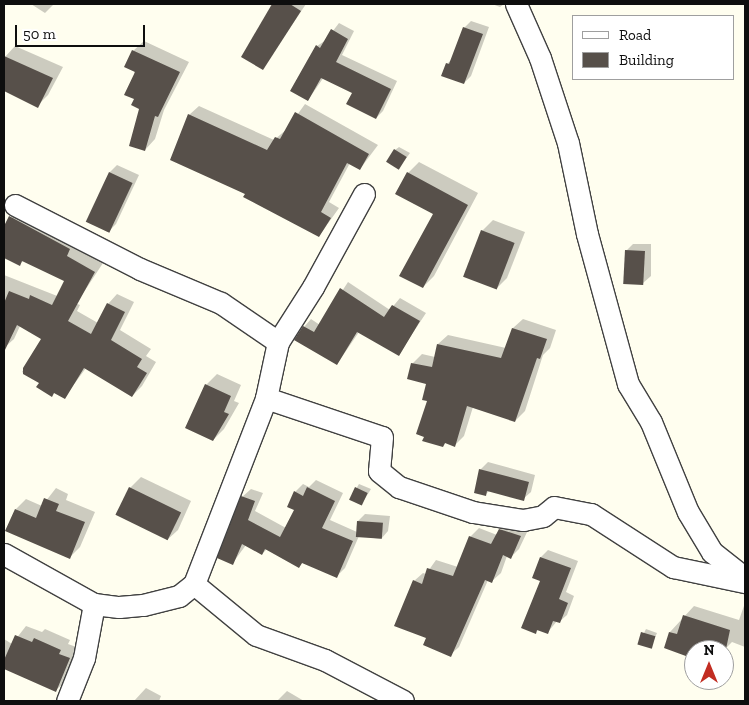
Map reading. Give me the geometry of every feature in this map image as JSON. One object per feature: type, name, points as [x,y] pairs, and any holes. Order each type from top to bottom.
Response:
[{"type":"street","points":[[516,4],[540,58],[568,143],[587,234],[628,384],[651,422],[693,520],[712,552],[745,578]]},
{"type":"street","points":[[4,554],[94,604],[119,607],[143,605],[179,596],[194,584],[266,398],[278,342],[313,287],[364,194]]},
{"type":"street","points":[[15,206],[140,269],[221,302],[278,342]]},
{"type":"street","points":[[266,398],[382,438],[379,471],[399,486],[473,512],[524,520],[543,516],[554,507],[591,514],[673,567],[745,582]]},
{"type":"street","points":[[194,584],[256,635],[325,660],[403,701]]},
{"type":"street","points":[[67,701],[84,658],[94,604]]},
{"type":"building","points":[[272,4],[290,4],[301,11],[263,70],[241,57]]},
{"type":"building","points":[[463,27],[483,34],[464,84],[441,76],[446,63],[449,64]]},
{"type":"building","points":[[331,29],[348,39],[336,62],[391,89],[376,119],[346,104],[352,93],[321,78],[308,101],[290,91],[316,45],[320,48]]},
{"type":"building","points":[[132,50],[180,72],[158,117],[155,116],[145,151],[129,146],[139,109],[131,105],[134,99],[124,95],[135,72],[124,67]]},
{"type":"building","points":[[4,56],[53,78],[38,108],[4,91]]},
{"type":"building","points":[[295,112],[369,154],[360,170],[347,163],[321,212],[331,218],[319,237],[243,197],[245,194],[170,160],[188,114],[267,150],[275,137],[280,139]]},
{"type":"building","points":[[394,149],[407,157],[399,170],[386,162]]},
{"type":"building","points":[[109,172],[133,183],[109,233],[86,222]]},
{"type":"building","points":[[407,172],[468,205],[423,288],[399,276],[433,214],[395,194]]},
{"type":"building","points":[[9,216],[70,249],[67,256],[95,272],[68,321],[91,334],[107,303],[125,312],[111,340],[142,359],[137,367],[147,373],[132,397],[84,368],[65,399],[54,393],[52,397],[36,387],[39,383],[23,374],[23,368],[41,339],[17,325],[4,352],[4,303],[9,291],[29,299],[30,295],[52,305],[64,281],[22,261],[20,266],[4,258],[4,226]]},
{"type":"building","points":[[481,230],[515,243],[497,290],[463,277]]},
{"type":"building","points":[[625,250],[645,251],[643,285],[623,284]]},
{"type":"building","points":[[340,288],[384,317],[392,305],[420,321],[399,356],[357,332],[337,365],[294,340],[303,326],[314,332]]},
{"type":"building","points":[[512,328],[547,339],[540,359],[537,358],[515,422],[467,406],[455,447],[445,443],[443,447],[422,441],[424,437],[416,434],[427,401],[422,400],[426,384],[407,379],[411,363],[432,367],[437,344],[501,358]]},
{"type":"building","points":[[205,384],[231,396],[224,412],[229,414],[213,441],[185,428]]},
{"type":"building","points":[[479,469],[529,482],[524,501],[487,491],[486,496],[474,493]]},
{"type":"building","points":[[129,487],[181,512],[168,540],[115,515]]},
{"type":"building","points":[[307,487],[335,501],[322,528],[353,541],[337,578],[302,563],[299,568],[265,549],[262,555],[242,544],[233,565],[217,558],[241,496],[255,501],[248,520],[280,537],[294,510],[287,507],[294,491],[303,496]]},
{"type":"building","points":[[355,487],[368,493],[362,506],[349,500]]},
{"type":"building","points":[[44,498],[59,504],[56,511],[85,522],[70,559],[5,531],[15,509],[36,518]]},
{"type":"building","points":[[357,521],[383,523],[382,539],[356,537]]},
{"type":"building","points":[[499,529],[521,536],[511,559],[503,555],[492,583],[485,580],[451,657],[423,645],[426,638],[394,626],[413,580],[422,584],[427,568],[453,576],[469,536],[491,544]]},
{"type":"building","points":[[540,557],[571,568],[559,599],[568,603],[560,623],[553,621],[548,634],[537,630],[536,634],[521,628],[540,581],[532,578]]},
{"type":"building","points":[[683,615],[730,630],[728,640],[684,640],[684,655],[664,648],[669,632],[677,634]]},
{"type":"building","points":[[641,632],[655,636],[652,649],[637,644]]},
{"type":"building","points":[[15,635],[32,642],[34,638],[61,650],[59,654],[70,658],[56,692],[4,669],[4,660]]}]
